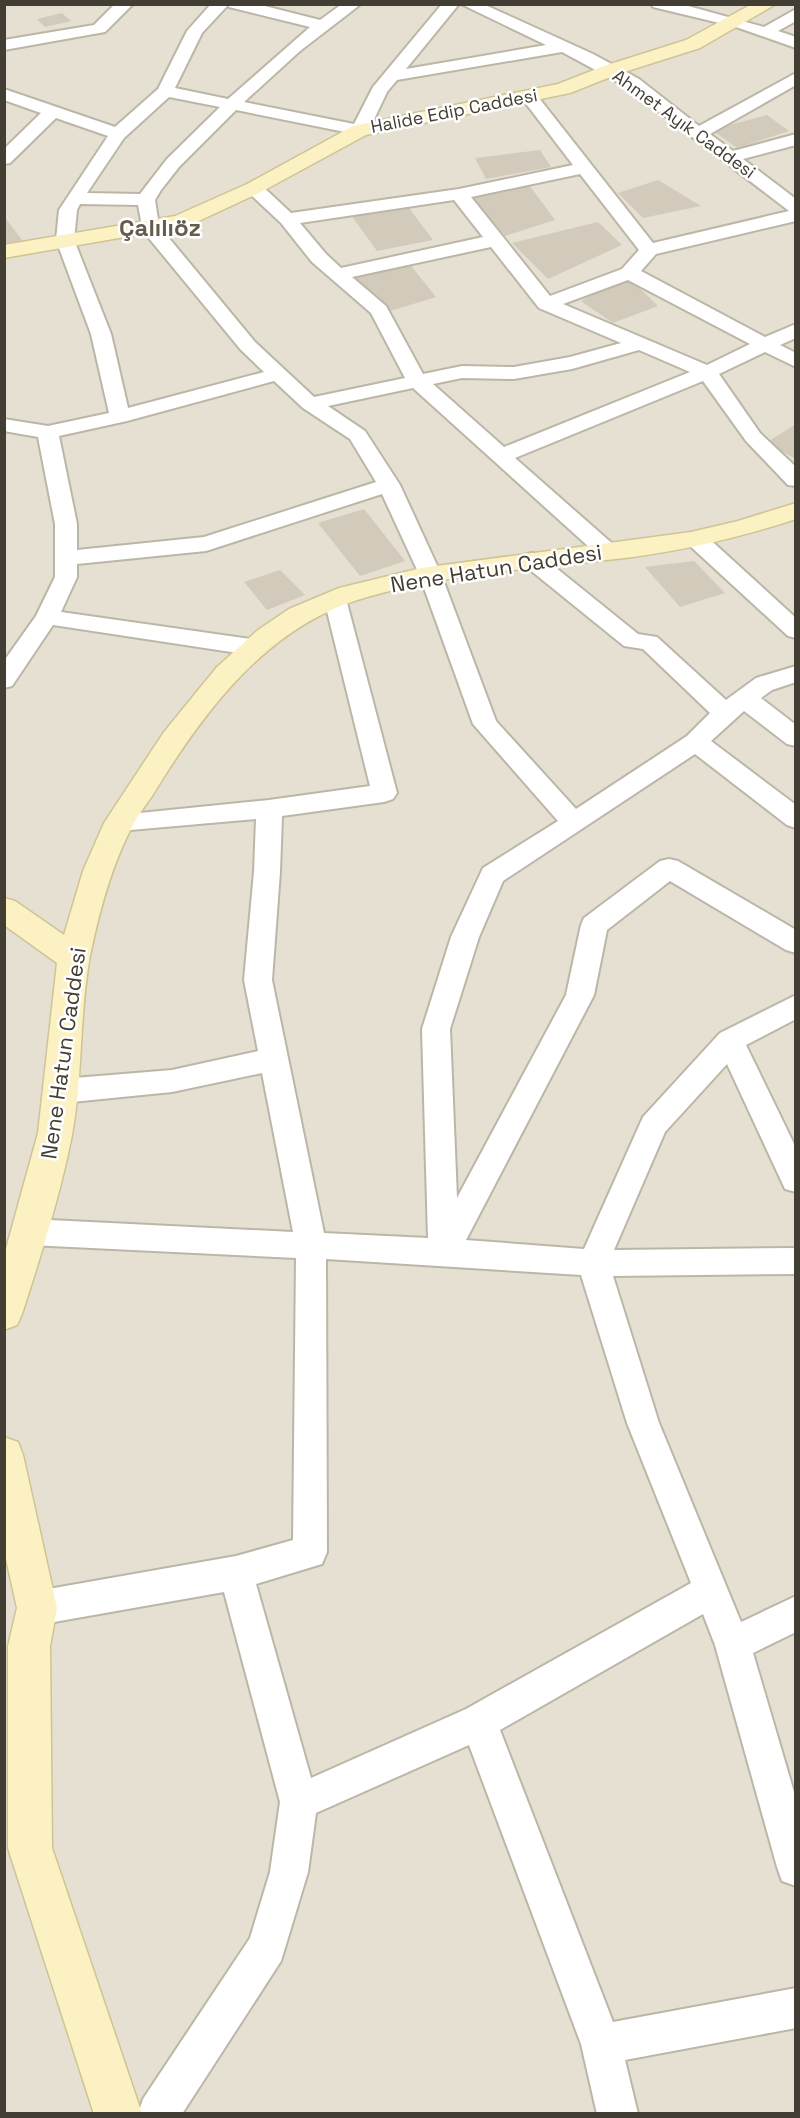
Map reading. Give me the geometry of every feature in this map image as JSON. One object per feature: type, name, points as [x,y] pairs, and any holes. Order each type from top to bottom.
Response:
[{"type":"street","points":[[4,45],[99,29],[125,4]]},
{"type":"street","points":[[120,417],[101,334],[65,240],[68,210],[118,134],[165,92],[195,31],[220,4]]},
{"type":"street","points":[[236,4],[322,25]]},
{"type":"street","points":[[353,4],[322,25],[232,104],[157,179],[146,200],[150,227],[248,346],[310,404],[358,435],[389,485],[430,574],[485,724],[574,823]]},
{"type":"street","points":[[165,92],[360,130],[379,91],[451,4]]},
{"type":"street","name":"Ahmet Ayık Caddesi","points":[[469,4],[535,32],[562,48],[587,57],[611,70],[652,97],[795,208]]},
{"type":"street","points":[[659,4],[734,22],[795,43]]},
{"type":"street","name":"Halide Edip Caddesi","points":[[4,252],[180,221],[254,188],[360,130],[563,89],[611,70],[693,44],[766,4]]},
{"type":"street","points":[[508,22],[521,10]]},
{"type":"street","points":[[766,32],[795,14]]},
{"type":"street","points":[[392,76],[562,48]]},
{"type":"street","points":[[699,133],[795,78]]},
{"type":"street","points":[[4,94],[118,134]]},
{"type":"street","points":[[529,97],[649,250]]},
{"type":"street","points":[[4,159],[53,111]]},
{"type":"street","points":[[730,157],[795,139]]},
{"type":"street","points":[[287,219],[459,194],[584,168]]},
{"type":"street","points":[[254,188],[287,219],[319,258],[379,309],[417,381],[607,551]]},
{"type":"street","points":[[459,194],[546,304],[706,372],[753,437],[795,480]]},
{"type":"street","points":[[74,198],[146,200]]},
{"type":"street","points":[[546,304],[629,273],[649,250],[795,215]]},
{"type":"street","points":[[338,274],[496,240]]},
{"type":"street","points":[[629,273],[795,361]]},
{"type":"street","points":[[501,456],[706,372],[795,330]]},
{"type":"street","points":[[310,404],[462,372],[514,373],[572,363],[640,344]]},
{"type":"street","points":[[5,424],[48,432],[120,417],[278,374]]},
{"type":"street","points":[[4,680],[23,655],[46,617],[66,577],[66,524],[48,432]]},
{"type":"street","points":[[66,558],[206,544],[389,485]]},
{"type":"street","name":"Nene Hatun Caddesi","points":[[4,1314],[45,1181],[62,1091],[69,984],[94,888],[119,822],[160,758],[193,713],[236,665],[290,620],[335,599],[364,589],[430,574],[498,563],[697,540],[795,511]]},
{"type":"street","points":[[697,540],[795,631]]},
{"type":"street","points":[[532,560],[632,641],[649,642],[734,705],[795,738]]},
{"type":"street","points":[[119,822],[269,809],[384,794],[335,599]]},
{"type":"street","points":[[46,617],[256,648]]},
{"type":"street","points":[[444,1252],[436,1029],[465,937],[492,875],[696,742],[734,705],[764,684],[795,674]]},
{"type":"street","points":[[696,742],[795,819]]},
{"type":"street","points":[[37,1608],[236,1574],[310,1552],[311,1246],[258,980],[267,872],[269,809]]},
{"type":"street","points":[[444,1252],[580,995],[594,926],[669,868],[795,942]]},
{"type":"street","points":[[4,909],[74,958]]},
{"type":"street","points":[[795,1006],[730,1041],[653,1125],[593,1263],[643,1423],[709,1592],[733,1645],[795,1867]]},
{"type":"street","points":[[730,1041],[795,1180]]},
{"type":"street","points":[[62,1091],[172,1081],[273,1059]]},
{"type":"street","points":[[30,1232],[444,1252],[593,1263],[795,1261]]},
{"type":"street","points":[[4,1455],[37,1608],[29,1646],[30,1848],[118,2114]]},
{"type":"street","points":[[158,2114],[267,1947],[289,1872],[299,1802],[236,1574]]},
{"type":"street","points":[[299,1802],[480,1722],[709,1592]]},
{"type":"street","points":[[733,1645],[795,1613]]},
{"type":"street","points":[[480,1722],[601,2044],[618,2114]]},
{"type":"street","points":[[601,2044],[795,2008]]},
{"type":"shaded area","points":[[5,5],[795,5],[795,2113],[5,2113]]},
{"type":"building","points":[[62,13],[71,21],[45,27],[37,19]]},
{"type":"building","points":[[767,115],[789,131],[737,148],[712,130]]},
{"type":"building","points":[[540,150],[551,167],[486,179],[475,158]]},
{"type":"building","points":[[658,180],[701,206],[643,218],[618,193]]},
{"type":"building","points":[[529,185],[555,220],[505,236],[470,195]]},
{"type":"building","points":[[406,204],[433,240],[377,251],[351,215]]},
{"type":"building","points":[[6,219],[22,240],[4,244]]},
{"type":"building","points":[[598,222],[622,245],[548,279],[512,243]]},
{"type":"building","points":[[408,262],[436,297],[387,312],[347,276]]},
{"type":"building","points":[[628,277],[658,306],[613,323],[581,301]]},
{"type":"building","points":[[796,424],[796,459],[766,443]]},
{"type":"building","points":[[364,509],[405,561],[360,576],[318,523]]},
{"type":"building","points":[[694,561],[725,593],[680,607],[645,567]]},
{"type":"building","points":[[280,570],[305,595],[267,610],[244,582]]},
{"type":"district","name":"Çalılıöz","points":[[160,228]]}]
